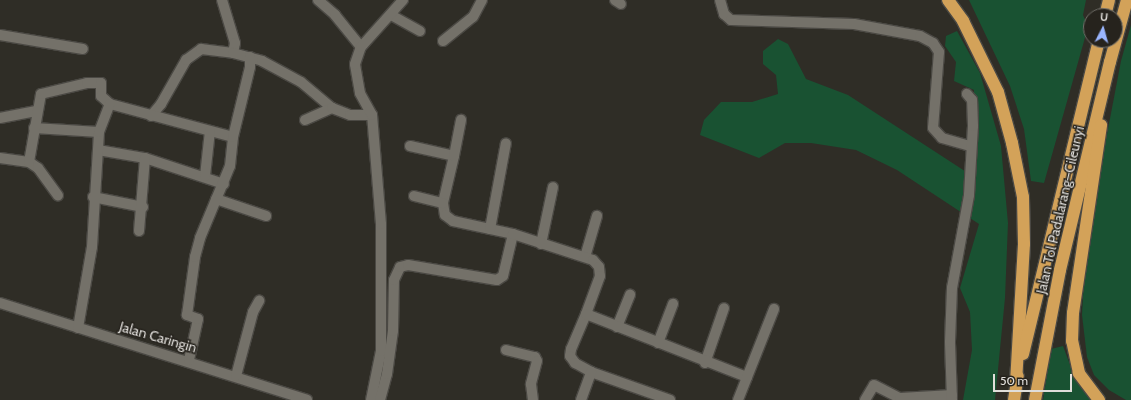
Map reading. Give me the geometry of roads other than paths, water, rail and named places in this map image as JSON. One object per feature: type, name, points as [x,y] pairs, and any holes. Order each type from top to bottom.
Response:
[{"type":"highway","points":[[948,0],[963,21],[998,92],[1012,143],[1023,197],[1024,244],[1016,382]]},
{"type":"highway","name":"Jalan Tol Padalarang–Cileunyi","points":[[1035,400],[1060,270],[1110,62],[1127,0]]},
{"type":"highway","name":"Jalan Tol Padalarang–Cileunyi","points":[[1014,400],[1016,382],[1097,48]]},
{"type":"highway","points":[[1099,400],[1079,373],[1072,341],[1073,313],[1110,62]]},
{"type":"street","points":[[222,0],[235,43],[233,53]]},
{"type":"street","points":[[318,0],[335,15],[361,47]]},
{"type":"street","points":[[371,400],[381,351],[381,224],[372,115],[362,99],[355,64],[361,47],[403,0]]},
{"type":"street","points":[[443,41],[473,16],[482,0]]},
{"type":"street","points":[[720,0],[724,14],[731,20],[854,24],[920,36],[933,43],[940,52],[933,128],[942,138],[970,146]]},
{"type":"street","points":[[391,15],[420,31]]},
{"type":"street","points":[[0,35],[83,49]]},
{"type":"street","points":[[151,116],[161,104],[186,60],[194,52],[206,48],[223,53],[233,53],[250,57],[301,82],[332,108],[350,115],[372,115]]},
{"type":"street","points":[[189,360],[198,319],[187,314],[190,289],[200,238],[216,199],[224,184],[230,166],[233,137],[249,74],[250,57]]},
{"type":"street","points":[[29,162],[41,94],[88,83],[100,83],[101,96],[110,104],[233,137]]},
{"type":"street","points":[[865,400],[874,385],[900,398],[952,398],[950,342],[952,288],[969,195],[970,146],[973,107],[971,97],[967,94]]},
{"type":"street","points":[[78,328],[92,248],[93,197],[99,132],[110,104]]},
{"type":"street","points":[[305,120],[332,108]]},
{"type":"street","points":[[0,118],[37,111]]},
{"type":"street","points":[[461,120],[443,203],[445,215],[453,221],[513,234],[593,260],[599,267],[600,276],[570,356],[575,363],[591,372],[670,400]]},
{"type":"street","points":[[34,128],[99,132]]},
{"type":"street","points":[[205,176],[210,131]]},
{"type":"street","points":[[490,229],[506,143]]},
{"type":"street","points":[[410,146],[454,156]]},
{"type":"street","points":[[98,150],[145,158],[205,176],[224,184]]},
{"type":"street","points":[[0,158],[29,162],[38,168],[58,196]]},
{"type":"street","points":[[139,231],[143,208],[145,158]]},
{"type":"street","points":[[541,244],[553,187]]},
{"type":"street","points":[[414,196],[443,203]]},
{"type":"street","points":[[93,197],[143,208]]},
{"type":"street","points":[[216,199],[266,216]]},
{"type":"street","points":[[585,257],[597,216]]},
{"type":"street","points":[[380,400],[387,374],[393,331],[394,280],[400,267],[408,265],[497,280],[503,276],[513,234]]},
{"type":"street","points":[[382,279],[394,280]]},
{"type":"street","points":[[618,326],[630,295]]},
{"type":"street","points":[[236,376],[253,312],[259,301]]},
{"type":"street","name":"Jalan Caringin","points":[[0,303],[78,328],[189,360],[307,400]]},
{"type":"street","points":[[658,343],[673,304]]},
{"type":"street","points":[[705,362],[724,308]]},
{"type":"street","points":[[738,400],[774,309]]},
{"type":"street","points":[[586,314],[705,362],[747,377]]},
{"type":"street","points":[[506,350],[535,357],[537,361],[532,374],[533,400]]},
{"type":"street","points":[[581,400],[591,372]]}]
